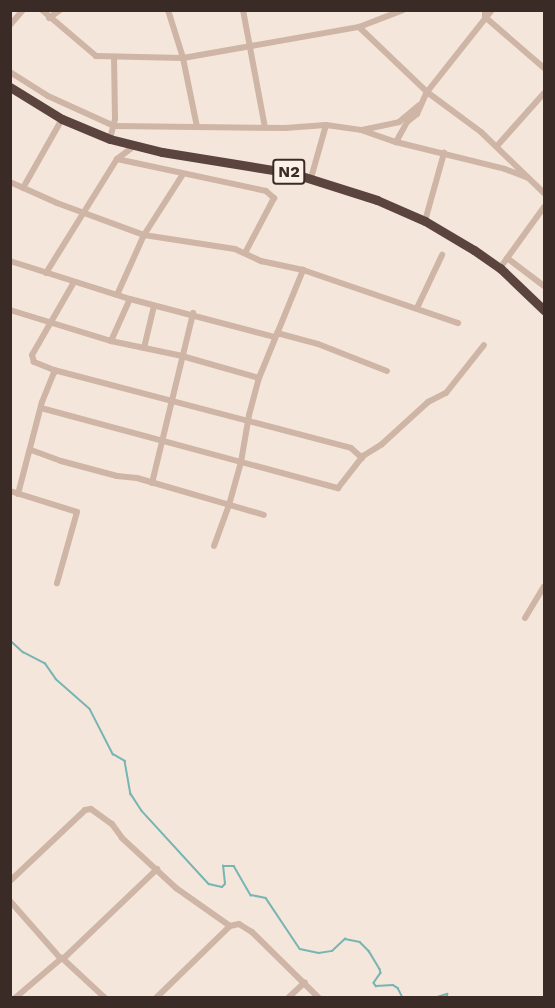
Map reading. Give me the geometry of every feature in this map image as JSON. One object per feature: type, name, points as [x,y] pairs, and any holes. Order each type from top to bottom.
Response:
[{"type":"highway","name":"N2","points":[[10,87],[62,119],[110,139],[134,146],[311,178],[377,200],[425,221],[500,268],[544,310]]},
{"type":"street","points":[[10,25],[23,10]]},
{"type":"street","points":[[42,10],[92,54],[114,58],[183,58],[250,47],[359,27],[403,10]]},
{"type":"street","points":[[49,18],[60,10]]},
{"type":"street","points":[[168,10],[183,58],[197,127]]},
{"type":"street","points":[[243,10],[265,127]]},
{"type":"street","points":[[396,142],[406,121],[422,103],[427,92],[485,14],[492,10]]},
{"type":"street","points":[[485,14],[544,68]]},
{"type":"street","points":[[359,27],[427,92],[497,146],[544,193]]},
{"type":"street","points":[[110,139],[114,126],[114,58]]},
{"type":"street","points":[[10,72],[48,96],[114,126],[326,125],[361,130],[396,142],[505,169],[528,178]]},
{"type":"street","points":[[497,146],[544,93]]},
{"type":"street","points":[[23,188],[62,119]]},
{"type":"street","points":[[361,130],[406,121]]},
{"type":"street","points":[[311,178],[326,125]]},
{"type":"street","points":[[46,273],[117,159],[134,146]]},
{"type":"street","points":[[425,221],[444,153]]},
{"type":"street","points":[[117,159],[266,191],[274,198],[245,253]]},
{"type":"street","points":[[117,295],[144,235],[183,174]]},
{"type":"street","points":[[10,182],[144,235],[245,253],[261,261],[303,270],[458,323]]},
{"type":"street","points":[[500,268],[544,207]]},
{"type":"street","points":[[417,308],[442,255]]},
{"type":"street","points":[[507,258],[544,286]]},
{"type":"street","points":[[11,262],[154,306],[193,313],[349,354],[387,371]]},
{"type":"street","points":[[214,546],[241,462],[260,378],[303,270]]},
{"type":"street","points":[[74,282],[32,355],[34,362],[54,370],[172,399],[351,448],[362,458]]},
{"type":"street","points":[[111,341],[130,299]]},
{"type":"street","points":[[144,348],[154,306]]},
{"type":"street","points":[[10,310],[111,341],[182,356],[260,378]]},
{"type":"street","points":[[152,483],[193,313]]},
{"type":"street","points":[[41,408],[338,488],[362,458],[382,444],[428,402],[446,393],[484,345]]},
{"type":"street","points":[[18,494],[41,408],[54,370]]},
{"type":"street","points":[[31,450],[74,465],[152,483],[264,515]]},
{"type":"street","points":[[10,491],[77,512],[57,583]]},
{"type":"street","points":[[525,618],[544,586]]},
{"type":"street","points":[[10,881],[88,808],[109,822],[122,838],[193,901],[230,926]]},
{"type":"street","points":[[15,998],[62,958],[157,869]]},
{"type":"street","points":[[10,901],[62,958],[105,998]]},
{"type":"street","points":[[156,998],[230,926],[239,924],[246,927],[319,998]]},
{"type":"street","points":[[288,998],[305,982]]},
{"type":"waterway","points":[[10,640],[23,652],[45,663],[56,679],[90,709],[113,754],[125,761],[131,794],[142,811],[209,884],[222,887],[225,884],[223,866],[234,866],[251,895],[266,898],[300,949],[319,953],[332,951],[345,939],[360,942],[369,951],[380,969],[381,973],[374,983],[376,986],[393,985],[398,988],[403,998]]},
{"type":"waterway","points":[[434,998],[447,994],[448,998]]}]
